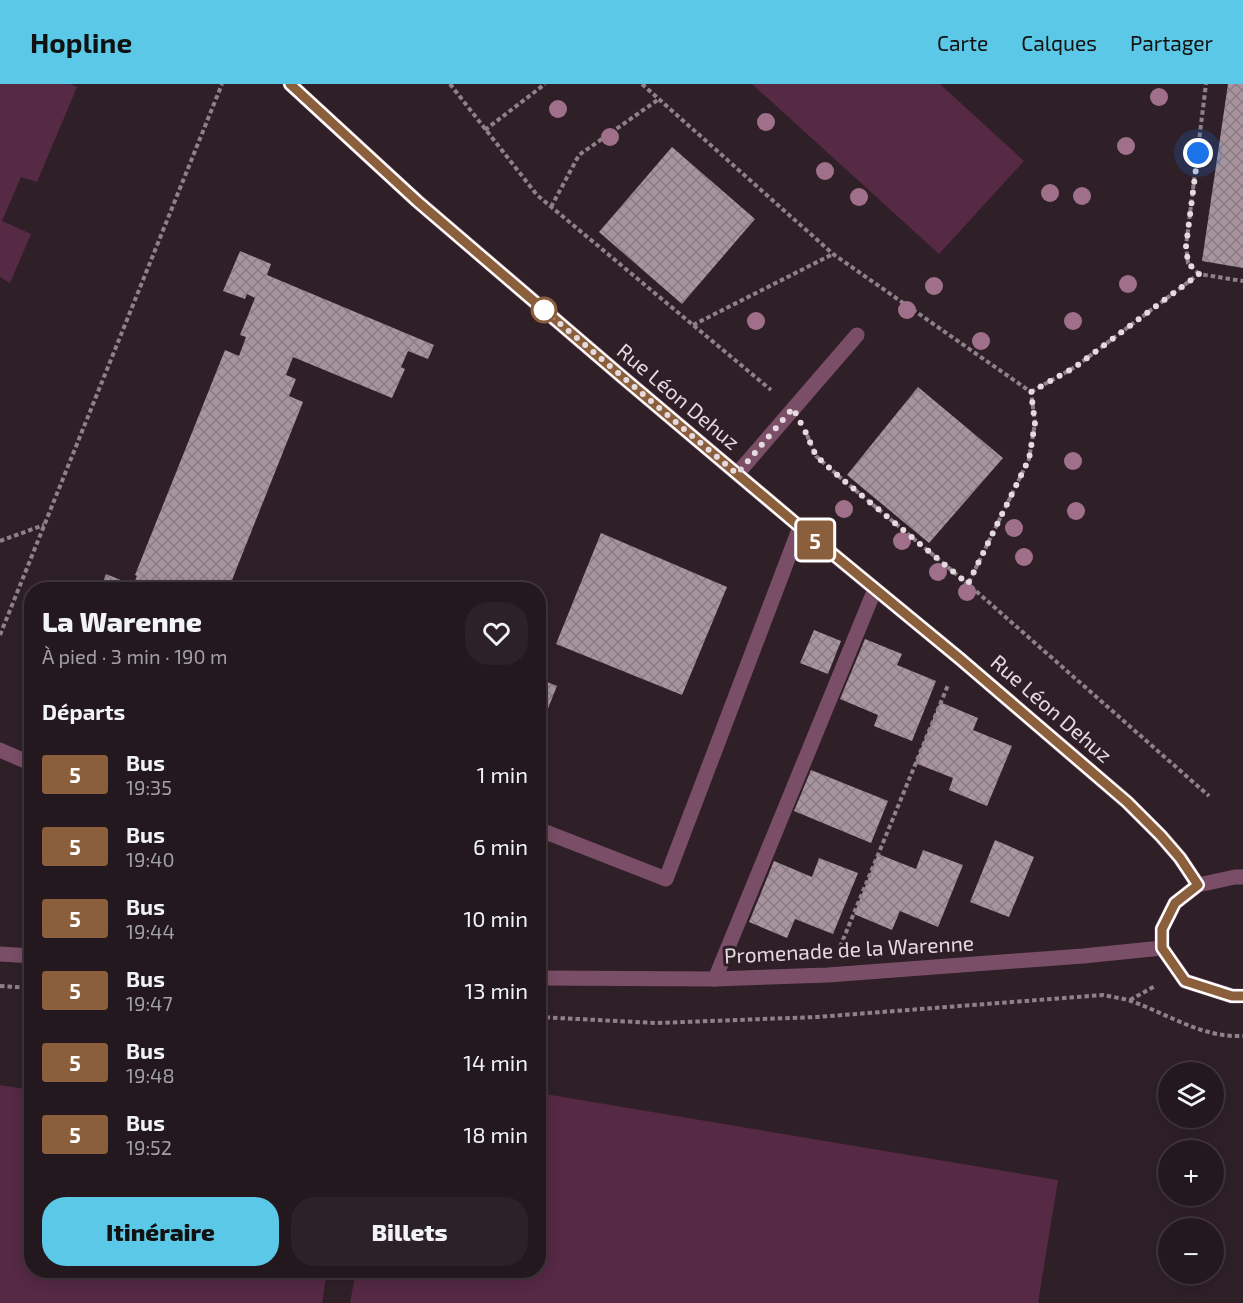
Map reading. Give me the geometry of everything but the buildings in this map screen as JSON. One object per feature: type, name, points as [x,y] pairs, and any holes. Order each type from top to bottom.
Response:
[{"type":"street","name":"Rue Léon Dehuz","points":[[290,84],[417,201],[1127,802],[1180,858],[1198,885]]},
{"type":"street","points":[[737,474],[856,334]]},
{"type":"street","points":[[546,832],[666,879],[800,527]]},
{"type":"street","points":[[715,979],[875,589]]},
{"type":"street","points":[[0,750],[24,760]]},
{"type":"street","points":[[1243,877],[1198,885],[1175,903],[1162,929],[1162,948],[1185,981],[1232,996],[1243,996]]},
{"type":"street","name":"Promenade de la Warenne","points":[[546,978],[715,979],[828,975],[1162,948]]},
{"type":"street","points":[[0,954],[24,956]]},
{"type":"path","points":[[0,635],[222,84]]},
{"type":"path","points":[[450,84],[537,195],[793,408],[816,456],[968,584],[1209,796]]},
{"type":"path","points":[[485,130],[545,84]]},
{"type":"path","points":[[642,84],[833,254],[1031,392],[1035,423],[1029,459],[968,584]]},
{"type":"path","points":[[1206,84],[1186,246],[1188,263],[1199,274],[1243,281]]},
{"type":"path","points":[[551,207],[579,155],[658,99]]},
{"type":"path","points":[[693,325],[833,254]]},
{"type":"path","points":[[1031,392],[1075,367],[1199,274]]},
{"type":"path","points":[[0,541],[45,524]]},
{"type":"path","points":[[828,975],[959,658]]},
{"type":"path","points":[[0,986],[24,988]]},
{"type":"path","points":[[546,1017],[657,1023],[817,1017],[1103,994],[1130,1000],[1198,1029],[1232,1037],[1243,1036]]},
{"type":"shaded area","points":[[0,84],[70,84],[77,87],[37,182],[21,177],[2,221],[31,234],[10,283],[0,277]]},
{"type":"shaded area","points":[[752,84],[940,84],[1024,161],[939,254]]},
{"type":"shaded area","points":[[0,1085],[24,1089],[24,1278],[326,1278],[322,1303],[0,1303]]},
{"type":"shaded area","points":[[546,1094],[1058,1180],[1038,1303],[350,1303],[355,1278],[546,1278]]},
{"type":"bus line","name":"5","points":[[290,84],[417,201],[1127,802],[1180,858],[1198,885],[1175,903],[1162,929],[1162,948],[1185,981],[1232,996],[1243,996]]},
{"type":"route","points":[[544,310],[737,474],[793,408],[816,456],[968,584],[1029,459],[1035,423],[1031,392],[1075,367],[1199,274],[1188,263],[1186,246],[1198,153]]}]
